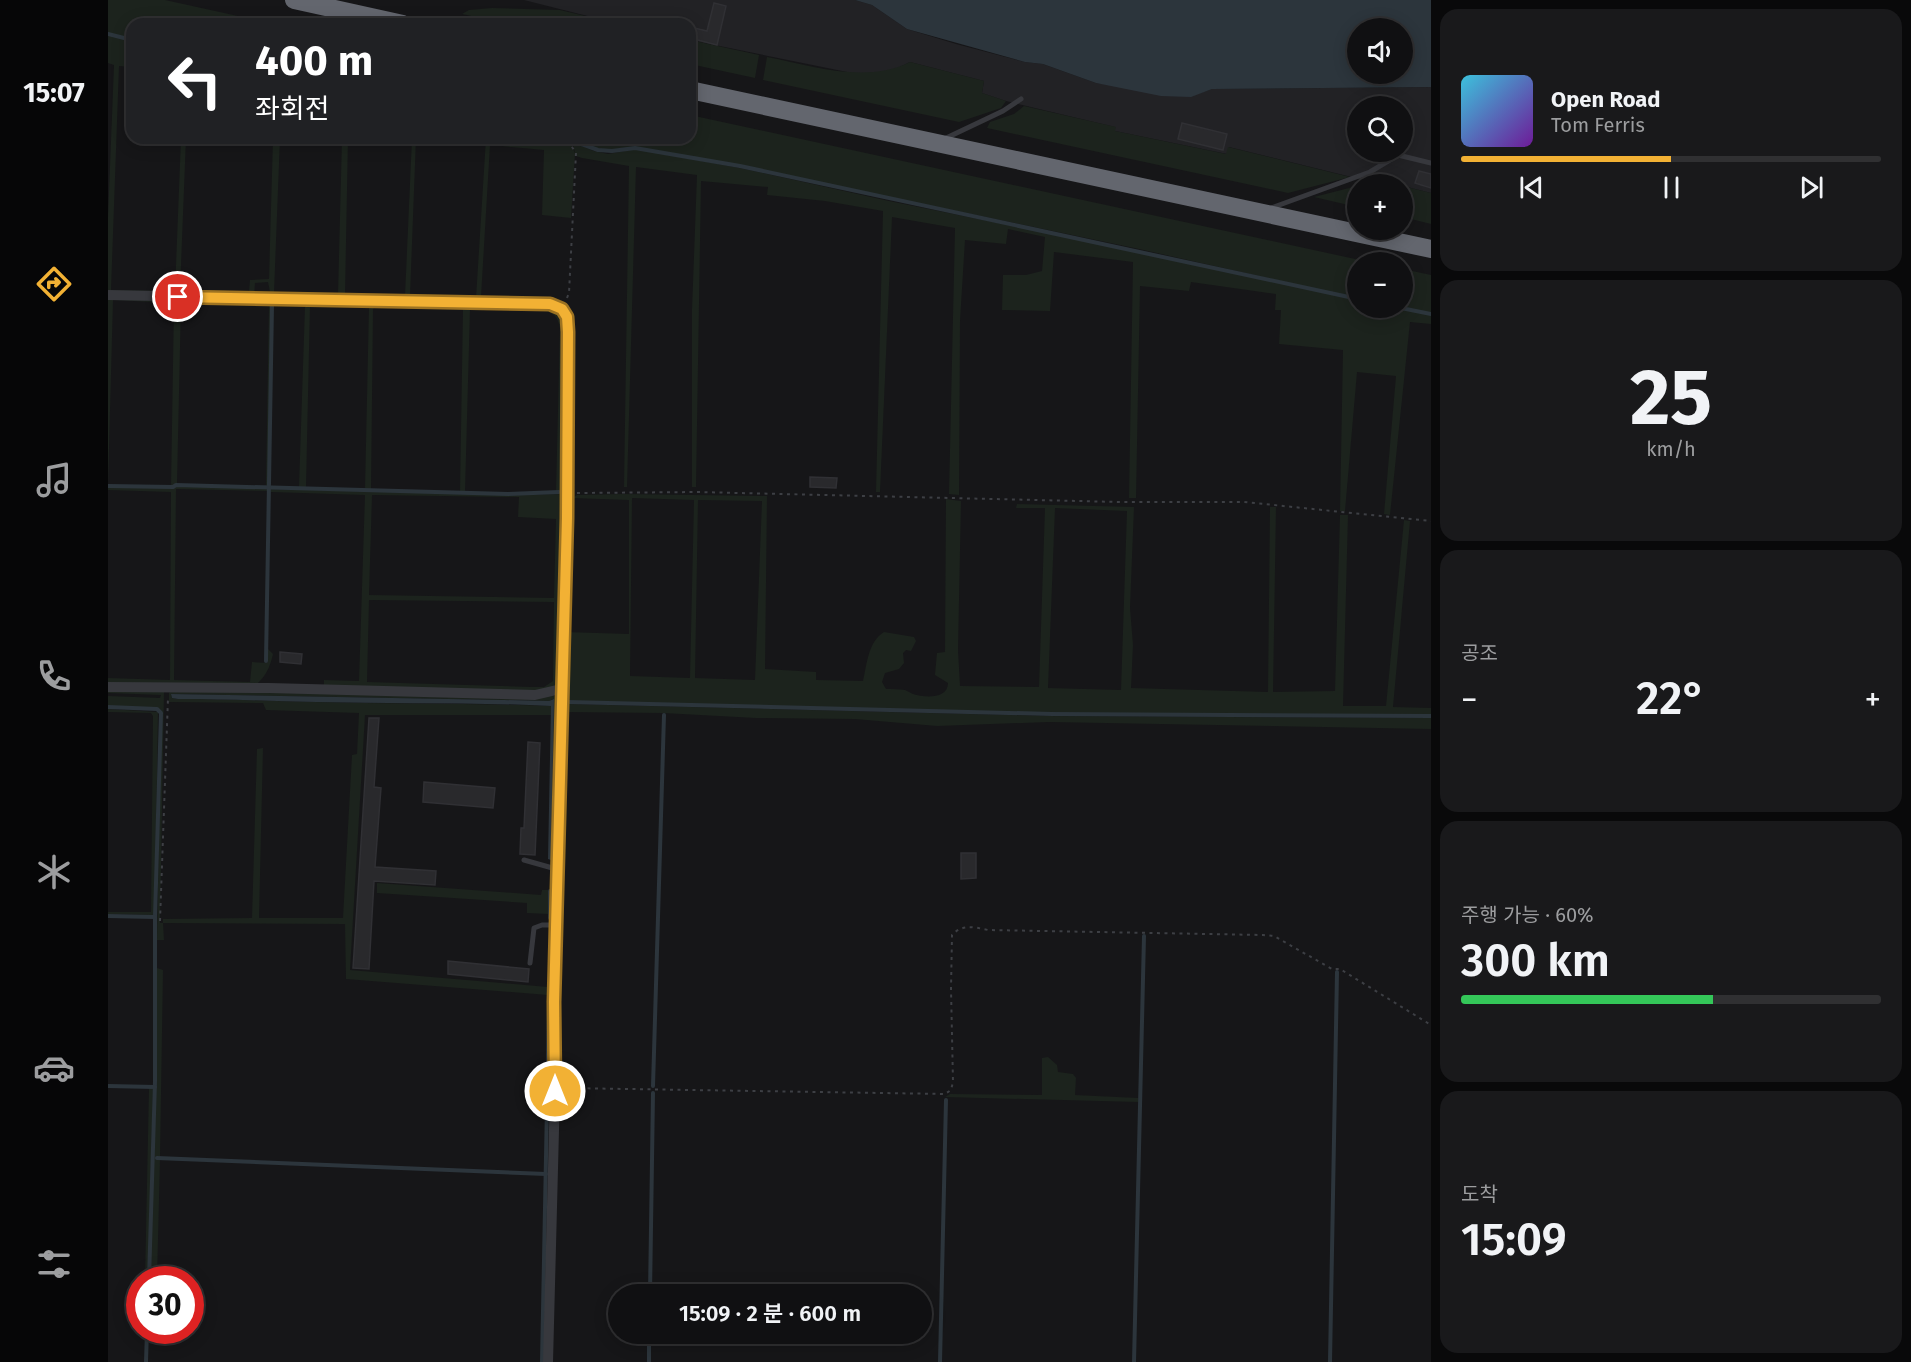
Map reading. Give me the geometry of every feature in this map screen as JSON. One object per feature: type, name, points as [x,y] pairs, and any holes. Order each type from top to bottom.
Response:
[{"type":"highway","points":[[294,0],[376,18]]},
{"type":"highway","points":[[696,91],[1431,249]]},
{"type":"street","points":[[108,295],[550,304],[562,309],[567,317],[567,518],[561,689],[548,1362]]},
{"type":"street","points":[[108,687],[269,688],[535,695],[561,689]]},
{"type":"lane","points":[[938,143],[1003,111],[1021,99]]},
{"type":"lane","points":[[1261,212],[1370,172],[1398,155],[1431,163]]},
{"type":"lane","points":[[524,860],[558,870]]},
{"type":"lane","points":[[530,963],[534,928],[542,925],[557,926]]},
{"type":"path","points":[[562,309],[569,293],[576,153],[572,144]]},
{"type":"path","points":[[566,493],[1244,502],[1431,521]]},
{"type":"path","points":[[160,921],[168,689]]},
{"type":"path","points":[[555,1091],[564,1088],[945,1094],[951,1090],[953,1082],[952,935],[958,929],[968,926],[988,930],[1274,936],[1332,969],[1340,969],[1431,1026]]},
{"type":"shaded area","points":[[108,0],[165,0],[247,18],[126,18],[126,37],[108,33]]},
{"type":"shaded area","points":[[524,0],[855,0],[872,5],[907,29],[956,44],[1025,62],[1043,64],[1096,83],[1191,96],[1212,89],[1431,87],[1431,193],[1413,188],[1413,174],[1347,174],[1347,176],[1229,147],[1227,154],[1115,131],[1115,127],[1006,101],[982,93],[984,81],[910,62],[894,70],[852,73],[696,41],[696,18],[595,18]]},
{"type":"shaded area","points":[[855,0],[1431,0],[1431,87],[1212,89],[1191,97],[1161,96],[1096,83],[1043,64],[1025,62],[907,29],[872,5]]},
{"type":"shaded area","points":[[492,8],[560,10],[594,18],[480,18],[462,14],[469,10]]},
{"type":"shaded area","points":[[108,35],[126,40],[126,67],[119,66],[111,290],[175,291],[181,144],[186,144],[180,291],[249,292],[250,280],[269,279],[273,144],[280,144],[274,293],[338,295],[342,144],[348,144],[345,295],[405,296],[412,144],[416,144],[410,296],[476,298],[486,144],[571,144],[575,153],[571,218],[542,215],[544,150],[490,145],[481,297],[541,298],[547,302],[271,297],[268,282],[255,283],[254,296],[108,293],[108,217],[114,65],[108,63]]},
{"type":"shaded area","points":[[696,41],[759,55],[755,78],[696,65]]},
{"type":"shaded area","points":[[767,57],[839,71],[857,72],[875,72],[910,62],[984,81],[982,93],[1006,101],[1001,108],[959,122],[763,80]]},
{"type":"shaded area","points":[[1024,106],[1116,127],[1115,131],[1226,154],[1228,147],[1347,178],[1288,193],[987,128],[990,122],[1014,114]]},
{"type":"shaded area","points":[[696,116],[1347,257],[1347,296],[1139,249],[741,166],[635,147],[598,149],[586,144],[696,144]]},
{"type":"shaded area","points":[[573,144],[608,154],[636,149],[740,168],[889,201],[1138,251],[1347,298],[1347,318],[1413,318],[1413,312],[1431,315],[1431,324],[1410,322],[1390,515],[1384,514],[1396,376],[1357,372],[1345,511],[1340,511],[1343,350],[1279,344],[1281,310],[1275,310],[1276,294],[1191,282],[1189,291],[1140,286],[1136,498],[1129,498],[1133,262],[1054,252],[1050,311],[1002,310],[1003,275],[1026,275],[1042,271],[1045,237],[1008,229],[1006,244],[965,240],[960,321],[959,495],[949,494],[955,228],[892,217],[880,492],[876,492],[883,211],[825,201],[767,195],[768,187],[701,181],[696,487],[692,487],[692,310],[697,175],[636,167],[627,487],[624,487],[629,166],[576,156]]},
{"type":"shaded area","points":[[1413,188],[1431,193],[1431,224],[1413,220]]},
{"type":"shaded area","points":[[1347,189],[1347,205],[1314,197]]},
{"type":"shaded area","points":[[1413,271],[1431,275],[1431,313],[1413,309]]},
{"type":"shaded area","points":[[108,296],[271,301],[268,486],[266,486],[269,304],[181,302],[177,484],[171,486],[174,303],[113,300],[108,485]]},
{"type":"shaded area","points":[[273,301],[544,307],[557,312],[563,320],[562,491],[556,491],[560,328],[554,315],[546,311],[470,309],[465,492],[460,492],[463,308],[375,307],[373,309],[371,489],[365,489],[369,306],[310,305],[306,487],[299,487],[305,306],[273,305]]},
{"type":"shaded area","points":[[177,485],[268,488],[268,491],[176,489],[174,680],[250,682],[252,662],[267,663],[268,649],[273,654],[270,663],[265,675],[256,685],[108,684],[108,678],[170,680],[171,492],[108,490],[108,487],[173,488]]},
{"type":"shaded area","points":[[271,489],[562,494],[557,685],[544,692],[324,688],[324,680],[359,681],[365,495],[271,492]],"holes":[[[372,495],[519,497],[518,517],[556,519],[554,598],[369,595]],[[369,600],[554,602],[553,681],[544,687],[367,682]]]},
{"type":"shaded area","points":[[577,495],[767,496],[765,669],[816,672],[816,680],[863,681],[871,647],[884,632],[914,637],[916,641],[911,651],[906,650],[903,653],[904,663],[899,669],[885,673],[882,682],[886,689],[905,690],[912,694],[929,696],[940,695],[947,688],[948,683],[935,675],[937,653],[945,652],[946,499],[961,501],[958,650],[960,686],[1039,687],[1045,508],[1016,508],[1017,504],[1134,507],[1130,608],[1133,645],[1131,688],[1268,692],[1270,507],[1276,507],[1273,692],[1335,691],[1340,515],[1348,515],[1343,706],[1386,706],[1404,520],[1410,521],[1393,707],[1431,708],[1431,716],[1052,713],[567,702],[567,704],[1052,716],[1431,718],[1431,729],[1049,722],[937,726],[855,719],[563,712],[565,632],[629,634],[629,500],[572,498]],"holes":[[[632,498],[694,500],[690,678],[630,676]],[[698,500],[762,501],[755,680],[695,678]],[[1055,508],[1127,511],[1121,690],[1048,688]]]},
{"type":"shaded area","points":[[108,689],[164,692],[160,923],[163,923],[164,940],[157,940],[161,712],[157,708],[108,706],[108,696],[160,698],[161,695],[108,693]]},
{"type":"shaded area","points":[[171,691],[556,696],[551,860],[553,699],[549,701],[171,694],[172,698],[178,699],[551,706],[551,715],[365,715],[350,970],[548,987],[548,995],[346,979],[345,924],[163,923],[163,919],[252,918],[257,749],[263,748],[259,918],[343,918],[352,755],[357,754],[359,713],[266,710],[263,703],[169,702]]},
{"type":"shaded area","points":[[171,694],[549,701],[554,699],[551,860],[548,859],[551,706],[178,699],[172,698]]},
{"type":"shaded area","points":[[108,709],[158,712],[155,915],[108,914],[108,912],[151,912],[153,716],[151,713],[108,712]]},
{"type":"shaded area","points":[[377,883],[541,895],[542,890],[548,890],[549,914],[527,913],[527,903],[377,893]]},
{"type":"shaded area","points":[[157,968],[163,970],[160,1157],[156,1158],[160,1160],[157,1266],[150,1266]]},
{"type":"shaded area","points":[[1048,1057],[1057,1065],[1058,1072],[1073,1074],[1076,1078],[1075,1095],[1138,1098],[1138,1102],[945,1097],[950,1094],[1042,1095],[1042,1058]]},
{"type":"shaded area","points":[[149,1088],[153,1088],[148,1266],[145,1266]]},
{"type":"building","points":[[714,3],[726,6],[717,45],[696,40],[696,28],[707,31]]},
{"type":"building","points":[[1182,123],[1227,134],[1223,150],[1178,139]]},
{"type":"building","points":[[1419,171],[1431,174],[1431,188],[1415,183]]},
{"type":"building","points":[[810,477],[837,478],[836,488],[810,487]]},
{"type":"building","points":[[280,652],[302,654],[301,664],[280,662]]},
{"type":"building","points":[[369,718],[379,718],[374,787],[381,788],[375,867],[436,871],[435,885],[374,881],[369,969],[353,968]]},
{"type":"building","points":[[528,742],[540,743],[535,855],[520,854],[521,828],[524,828]]},
{"type":"building","points":[[424,782],[495,788],[493,808],[423,802]]},
{"type":"building","points":[[961,853],[976,853],[976,878],[961,879]]},
{"type":"building","points":[[448,961],[529,969],[528,982],[448,974]]},
{"type":"waterway","points":[[108,34],[126,38]]},
{"type":"waterway","points":[[582,144],[598,150],[635,148],[740,166],[1347,297]]},
{"type":"waterway","points":[[266,661],[272,305]]},
{"type":"waterway","points":[[1413,310],[1431,314]]},
{"type":"waterway","points":[[108,486],[173,487],[176,485],[508,494],[559,492]]},
{"type":"waterway","points":[[567,702],[1052,714],[1431,716]]},
{"type":"waterway","points":[[108,707],[157,709],[161,713],[149,1266]]},
{"type":"waterway","points":[[653,1086],[664,715]]},
{"type":"waterway","points":[[550,891],[550,918]]},
{"type":"waterway","points":[[108,916],[155,917]]},
{"type":"waterway","points":[[1134,1362],[1144,936]]},
{"type":"waterway","points":[[1330,1362],[1337,972]]},
{"type":"waterway","points":[[542,1362],[549,1003]]},
{"type":"waterway","points":[[108,1086],[155,1087]]},
{"type":"waterway","points":[[650,1284],[653,1093]]},
{"type":"waterway","points":[[940,1362],[946,1100]]},
{"type":"waterway","points":[[157,1158],[546,1174]]},
{"type":"waterway","points":[[146,1362],[147,1344]]},
{"type":"waterway","points":[[649,1344],[649,1362]]},
{"type":"route","points":[[178,297],[550,304],[562,309],[567,317],[567,518],[554,1002],[555,1091]]}]
